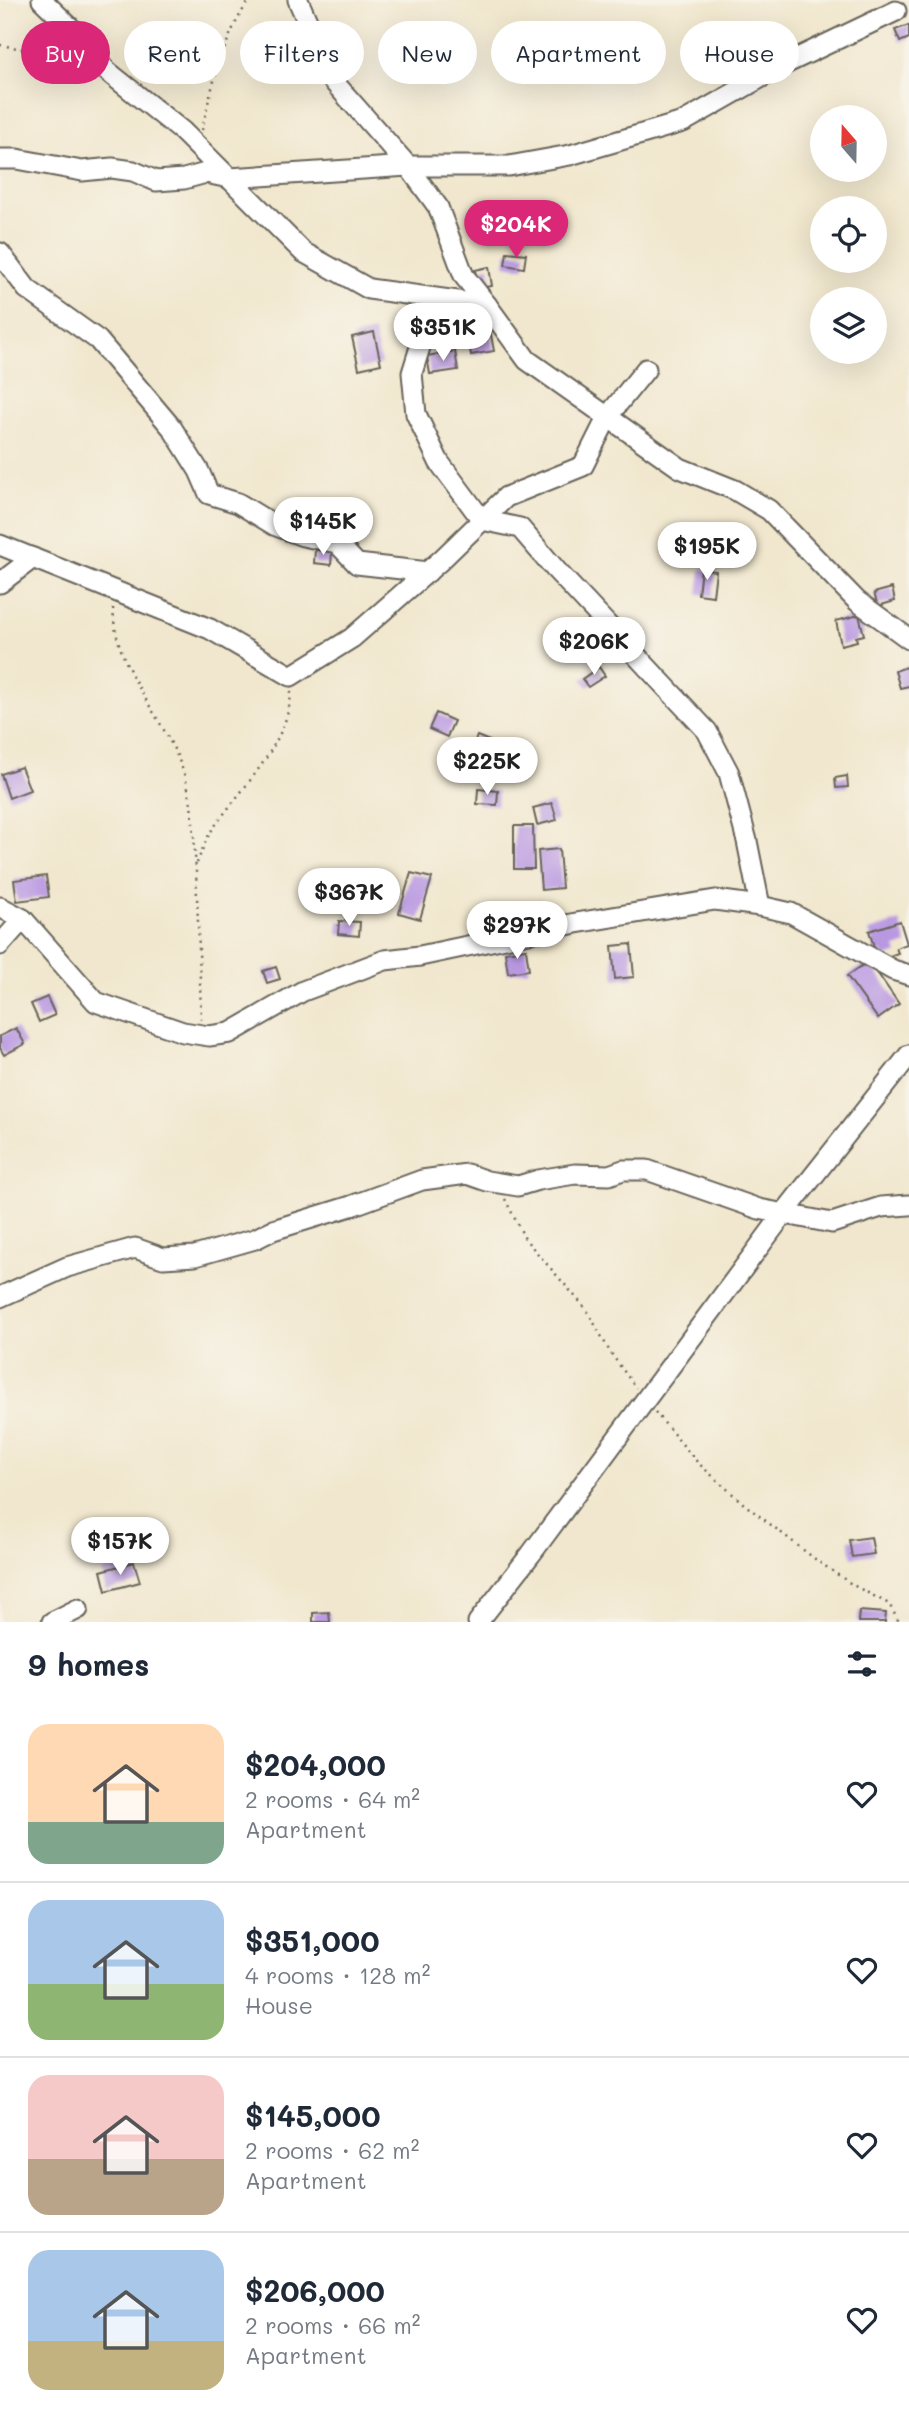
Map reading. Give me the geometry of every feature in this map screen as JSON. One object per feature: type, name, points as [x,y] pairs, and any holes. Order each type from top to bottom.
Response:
[{"type":"street","points":[[41,0],[63,21]]},
{"type":"street","points":[[298,0],[333,81],[408,166],[438,206],[464,276],[527,360],[680,468],[735,490],[769,510],[857,601],[909,639]]},
{"type":"street","points":[[0,159],[17,159],[82,171],[112,168],[133,171],[156,181],[184,179],[206,173],[229,177],[408,166],[509,166],[570,155],[684,122],[785,64],[896,11]]},
{"type":"street","points":[[110,73],[182,131],[303,252],[369,289],[487,305]]},
{"type":"street","points":[[0,253],[27,289],[98,340],[172,428],[199,471],[209,494],[238,503],[274,525],[303,536],[337,543],[356,564],[428,572]]},
{"type":"street","points":[[435,299],[412,373],[416,414],[439,462],[482,520],[520,528],[556,570],[708,731],[729,773],[760,906]]},
{"type":"street","points":[[0,545],[210,629],[291,676],[352,638],[428,572],[506,496],[583,466],[608,416],[646,369]]},
{"type":"street","points":[[0,583],[33,558]]},
{"type":"street","points":[[0,907],[23,919],[96,1002],[183,1032],[201,1035],[230,1033],[303,991],[385,960],[420,956],[576,923],[715,900],[791,913],[893,970],[909,975]]},
{"type":"street","points":[[0,945],[23,919]]},
{"type":"street","points":[[478,1622],[785,1212],[909,1055]]},
{"type":"street","points":[[0,1297],[67,1267],[135,1248],[163,1258],[195,1256],[255,1239],[273,1230],[422,1180],[467,1174],[518,1186],[575,1174],[609,1175],[623,1170],[647,1170],[759,1209],[832,1223],[881,1207],[909,1205]]},
{"type":"street","points":[[52,1622],[78,1609]]},
{"type":"path","points":[[198,146],[209,97],[239,14],[250,0]]},
{"type":"path","points":[[0,45],[21,49]]},
{"type":"path","points":[[113,590],[114,628],[133,681],[172,748],[185,777],[193,819],[201,1035]]},
{"type":"path","points":[[195,866],[209,835],[246,788],[285,724],[291,705],[291,676]]},
{"type":"path","points":[[498,1183],[525,1239],[587,1310],[610,1352],[646,1401],[698,1463],[744,1504],[818,1562],[889,1604],[899,1622]]},
{"type":"building","points":[[909,25],[909,38],[900,42],[895,30]]},
{"type":"building","points":[[547,212],[548,231],[525,233],[525,213]]},
{"type":"building","points":[[507,252],[526,254],[524,268],[505,265]]},
{"type":"building","points":[[489,267],[492,286],[478,288],[475,270]]},
{"type":"building","points":[[488,319],[494,351],[471,355],[465,323]]},
{"type":"building","points":[[374,332],[381,364],[359,369],[352,337]]},
{"type":"building","points":[[455,351],[458,370],[430,374],[427,356]]},
{"type":"building","points":[[315,550],[332,551],[331,565],[314,563]]},
{"type":"building","points":[[701,569],[716,571],[713,596],[698,594]]},
{"type":"building","points":[[892,588],[895,601],[878,606],[874,593]]},
{"type":"building","points":[[859,615],[864,635],[856,637],[857,641],[841,645],[836,621]]},
{"type":"building","points":[[909,666],[909,686],[900,688],[895,671]]},
{"type":"building","points":[[599,667],[605,676],[588,687],[582,679]]},
{"type":"building","points":[[436,713],[454,721],[447,737],[429,729]]},
{"type":"building","points":[[477,736],[497,744],[489,764],[469,756]]},
{"type":"building","points":[[21,767],[30,790],[9,798],[1,774]]},
{"type":"building","points":[[847,776],[848,787],[836,788],[835,778]]},
{"type":"building","points":[[478,789],[498,791],[497,805],[477,804]]},
{"type":"building","points":[[552,803],[557,820],[537,825],[533,808]]},
{"type":"building","points":[[514,826],[533,826],[534,869],[514,869]]},
{"type":"building","points":[[559,849],[562,888],[541,890],[538,851]]},
{"type":"building","points":[[411,873],[432,878],[420,919],[399,913]]},
{"type":"building","points":[[46,876],[49,897],[17,901],[14,880]]},
{"type":"building","points":[[339,921],[360,922],[359,936],[338,934]]},
{"type":"building","points":[[900,921],[907,944],[896,948],[898,953],[884,958],[881,951],[876,953],[869,931]]},
{"type":"building","points":[[631,944],[634,977],[615,979],[612,946]]},
{"type":"building","points":[[526,949],[529,970],[508,973],[505,952]]},
{"type":"building","points":[[869,961],[899,1004],[878,1019],[847,976]]},
{"type":"building","points":[[276,967],[280,979],[267,983],[263,971]]},
{"type":"building","points":[[47,997],[55,1015],[39,1022],[31,1004]]},
{"type":"building","points":[[16,1028],[25,1044],[4,1055],[0,1048],[0,1036]]},
{"type":"building","points":[[871,1537],[874,1554],[852,1557],[849,1540]]},
{"type":"building","points":[[134,1562],[140,1582],[106,1591],[101,1571]]},
{"type":"building","points":[[859,1611],[886,1613],[885,1622],[858,1622]]},
{"type":"building","points":[[329,1612],[330,1622],[313,1622],[313,1613]]}]
